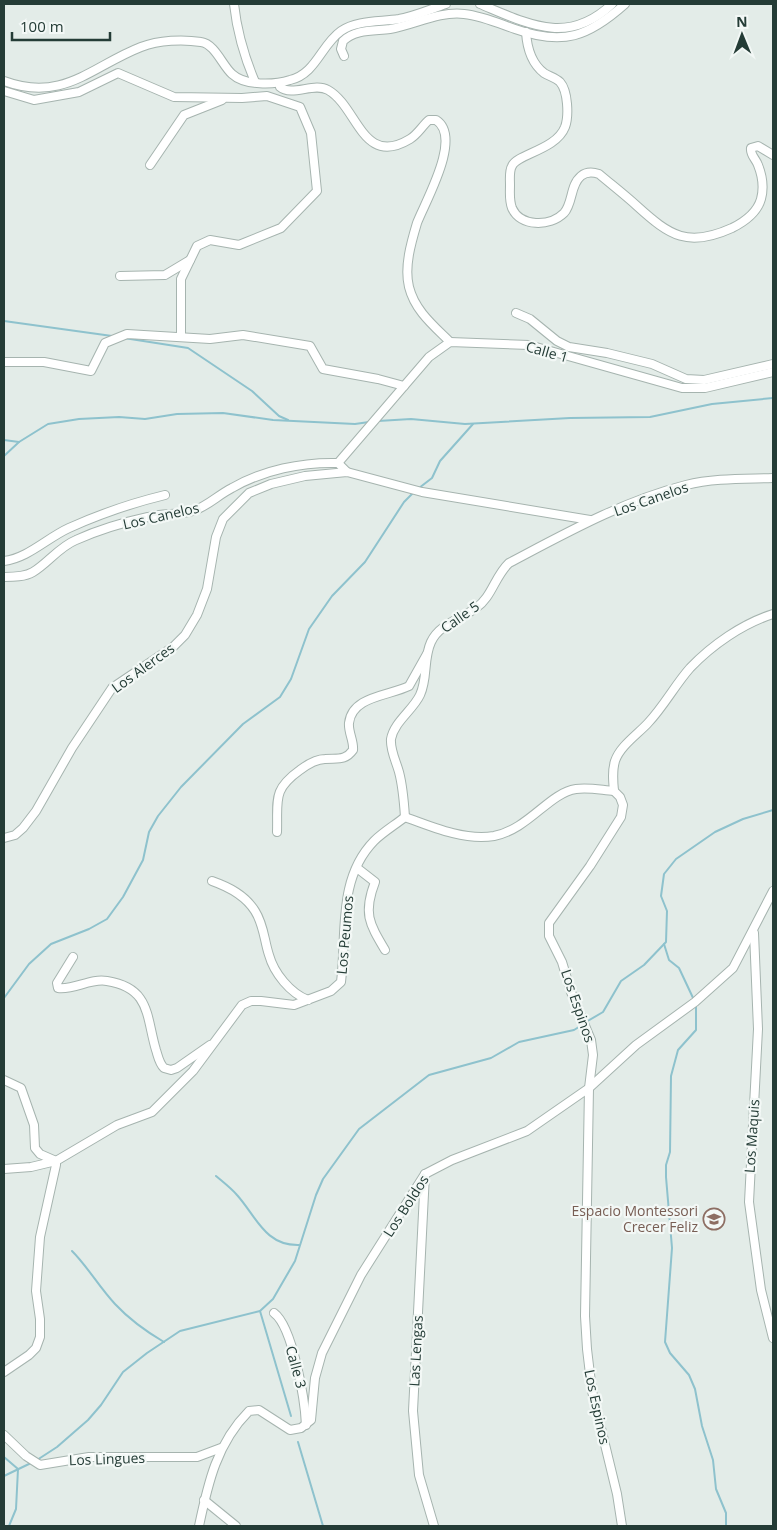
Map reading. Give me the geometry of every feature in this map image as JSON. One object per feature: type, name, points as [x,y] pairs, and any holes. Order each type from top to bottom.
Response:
[{"type":"street","points":[[234,4],[236,29],[242,51],[255,82]]},
{"type":"street","points":[[4,81],[34,87],[64,84],[84,78],[149,44],[200,41],[210,45],[233,75],[241,80],[279,83],[298,78],[306,72],[315,64],[333,38],[353,25],[410,17],[446,4]]},
{"type":"street","points":[[480,4],[530,24],[552,29],[567,28],[587,22],[600,15],[612,4]]},
{"type":"street","points":[[344,56],[342,49],[343,41],[355,34],[402,27],[450,14],[482,18],[526,32],[558,37],[580,34],[605,22],[625,4]]},
{"type":"street","points":[[526,32],[528,46],[534,62],[545,73],[561,83],[565,89],[567,119],[563,132],[552,142],[535,153],[516,160],[511,167],[511,206],[516,215],[526,222],[550,222],[561,216],[569,205],[579,178],[593,172],[599,174],[653,222],[668,232],[686,238],[718,232],[742,222],[754,212],[760,203],[762,193],[761,176],[751,154],[751,148],[758,146],[773,155]]},
{"type":"street","points":[[4,91],[34,100],[79,92],[118,73],[174,97],[226,98],[267,96],[300,107],[311,133],[317,190],[281,228],[239,245],[210,240],[197,246],[181,279],[181,337]]},
{"type":"street","points":[[279,83],[280,87],[285,90],[315,87],[330,91],[364,136],[377,144],[399,144],[416,134],[429,120],[440,122],[445,140],[442,162],[417,225],[408,274],[409,287],[416,306],[450,342],[433,353],[338,463],[347,472],[422,492],[590,520]]},
{"type":"street","points":[[150,165],[184,115],[226,98]]},
{"type":"street","points":[[120,276],[165,275],[190,260]]},
{"type":"street","points":[[516,313],[530,319],[557,341],[569,348],[607,353],[659,366],[686,379],[704,380],[773,364]]},
{"type":"street","points":[[4,362],[44,362],[91,371],[105,343],[127,334],[210,339],[243,336],[310,346],[323,369],[378,378],[404,386]]},
{"type":"street","name":"Calle 1","points":[[450,342],[529,346],[682,388],[705,388],[773,372]]},
{"type":"street","name":"Los Canelos","points":[[4,578],[22,576],[34,572],[75,540],[149,516],[192,511],[200,508],[241,482],[303,464],[338,463]]},
{"type":"street","name":"Los Alerces","points":[[4,838],[15,835],[36,811],[77,741],[112,688],[173,647],[185,636],[207,589],[216,537],[222,519],[235,504],[249,493],[272,484],[305,476],[347,472]]},
{"type":"street","name":"Los Canelos","points":[[590,520],[687,485],[773,478]]},
{"type":"street","points":[[4,561],[14,560],[68,528],[141,501],[165,495]]},
{"type":"street","name":"Calle 5","points":[[405,817],[402,787],[391,740],[394,729],[421,693],[426,677],[428,653],[436,634],[476,609],[486,598],[502,569],[509,563],[590,520]]},
{"type":"street","name":"Los Espinos","points":[[622,1526],[617,1494],[592,1391],[585,1316],[590,1088],[593,1055],[591,1040],[571,992],[562,962],[549,936],[549,923],[590,866],[621,817],[623,805],[620,797],[614,791],[613,776],[616,759],[666,701],[690,669],[730,635],[773,614]]},
{"type":"street","points":[[277,832],[278,794],[284,783],[316,760],[339,760],[349,755],[353,750],[349,723],[353,710],[362,702],[408,686],[428,653]]},
{"type":"street","points":[[405,817],[464,835],[492,836],[512,831],[528,822],[558,797],[574,790],[614,791]]},
{"type":"street","name":"Los Peumos","points":[[4,1169],[31,1167],[56,1161],[117,1125],[152,1112],[193,1071],[236,1011],[251,1001],[294,1005],[336,988],[341,982],[345,903],[357,868],[367,848],[405,817]]},
{"type":"street","points":[[357,868],[375,882],[367,903],[372,929],[384,950]]},
{"type":"street","points":[[212,881],[230,888],[255,910],[262,924],[269,956],[292,992],[308,1000]]},
{"type":"street","name":"Los Boldos","points":[[306,1425],[313,1413],[315,1378],[322,1353],[361,1274],[425,1174],[452,1160],[526,1130],[590,1088],[636,1046],[695,1002],[733,968],[773,892]]},
{"type":"street","name":"Los Maquis","points":[[754,931],[758,1029],[749,1202],[761,1290],[773,1338]]},
{"type":"street","points":[[73,957],[57,983],[58,988],[94,980],[106,980],[129,987],[138,995],[147,1009],[155,1046],[164,1068],[171,1070],[177,1068],[216,1041]]},
{"type":"street","points":[[4,1080],[16,1084],[25,1095],[34,1125],[35,1148],[37,1152],[56,1161],[56,1174],[40,1236],[36,1290],[40,1319],[40,1337],[36,1348],[29,1355],[4,1372]]},
{"type":"street","name":"Las Lengas","points":[[425,1174],[412,1411],[420,1475],[434,1526]]},
{"type":"street","name":"Calle 3","points":[[274,1313],[283,1322],[293,1354],[305,1400],[306,1425]]},
{"type":"street","points":[[199,1526],[204,1500],[221,1448],[235,1425],[249,1411],[254,1409],[264,1413],[290,1430],[306,1425]]},
{"type":"street","name":"Los Lingues","points":[[4,1435],[26,1456],[40,1465],[89,1457],[197,1457],[221,1448]]},
{"type":"street","points":[[204,1500],[236,1526]]},
{"type":"waterway","points":[[4,321],[112,336]]},
{"type":"waterway","points":[[124,338],[188,348],[252,391],[279,416],[288,420]]},
{"type":"waterway","points":[[378,421],[411,419],[465,424],[570,418],[650,417],[712,404],[773,398]]},
{"type":"waterway","points":[[4,456],[19,442],[48,424],[79,419],[119,417],[145,419],[177,414],[223,413],[273,420],[355,424],[369,422]]},
{"type":"waterway","points":[[419,488],[432,478],[440,461],[473,424]]},
{"type":"waterway","points":[[4,440],[19,442]]},
{"type":"waterway","points":[[4,998],[29,964],[51,944],[89,929],[107,919],[123,897],[143,860],[149,832],[158,816],[181,787],[243,724],[280,697],[291,679],[309,629],[332,596],[365,562],[404,502],[413,493]]},
{"type":"waterway","points":[[586,1022],[603,1012],[621,981],[644,965],[666,942],[667,911],[661,896],[664,874],[676,859],[715,832],[743,819],[773,810]]},
{"type":"waterway","points":[[664,944],[669,960],[679,968],[694,1000]]},
{"type":"waterway","points":[[696,1004],[696,1030],[678,1050],[671,1076],[670,1152],[666,1165],[666,1177],[672,1248],[665,1342],[670,1353],[689,1375],[695,1389],[702,1426],[713,1460],[716,1489],[726,1513],[726,1526]]},
{"type":"waterway","points":[[37,1460],[57,1447],[88,1420],[101,1405],[123,1372],[147,1353],[180,1331],[260,1311],[273,1299],[295,1261],[323,1179],[359,1129],[429,1075],[491,1058],[519,1042],[574,1030],[582,1025]]},
{"type":"waterway","points":[[216,1176],[230,1187],[269,1235],[278,1241],[299,1245]]},
{"type":"waterway","points":[[72,1251],[120,1310],[138,1325],[164,1342]]},
{"type":"waterway","points":[[260,1311],[291,1416]]},
{"type":"waterway","points":[[298,1442],[323,1526]]},
{"type":"waterway","points":[[4,1457],[18,1469],[16,1509],[9,1526]]},
{"type":"waterway","points":[[4,1476],[31,1463]]},
{"type":"place","name":"Espacio Montessori Crecer Feliz","points":[[714,1219]]}]
